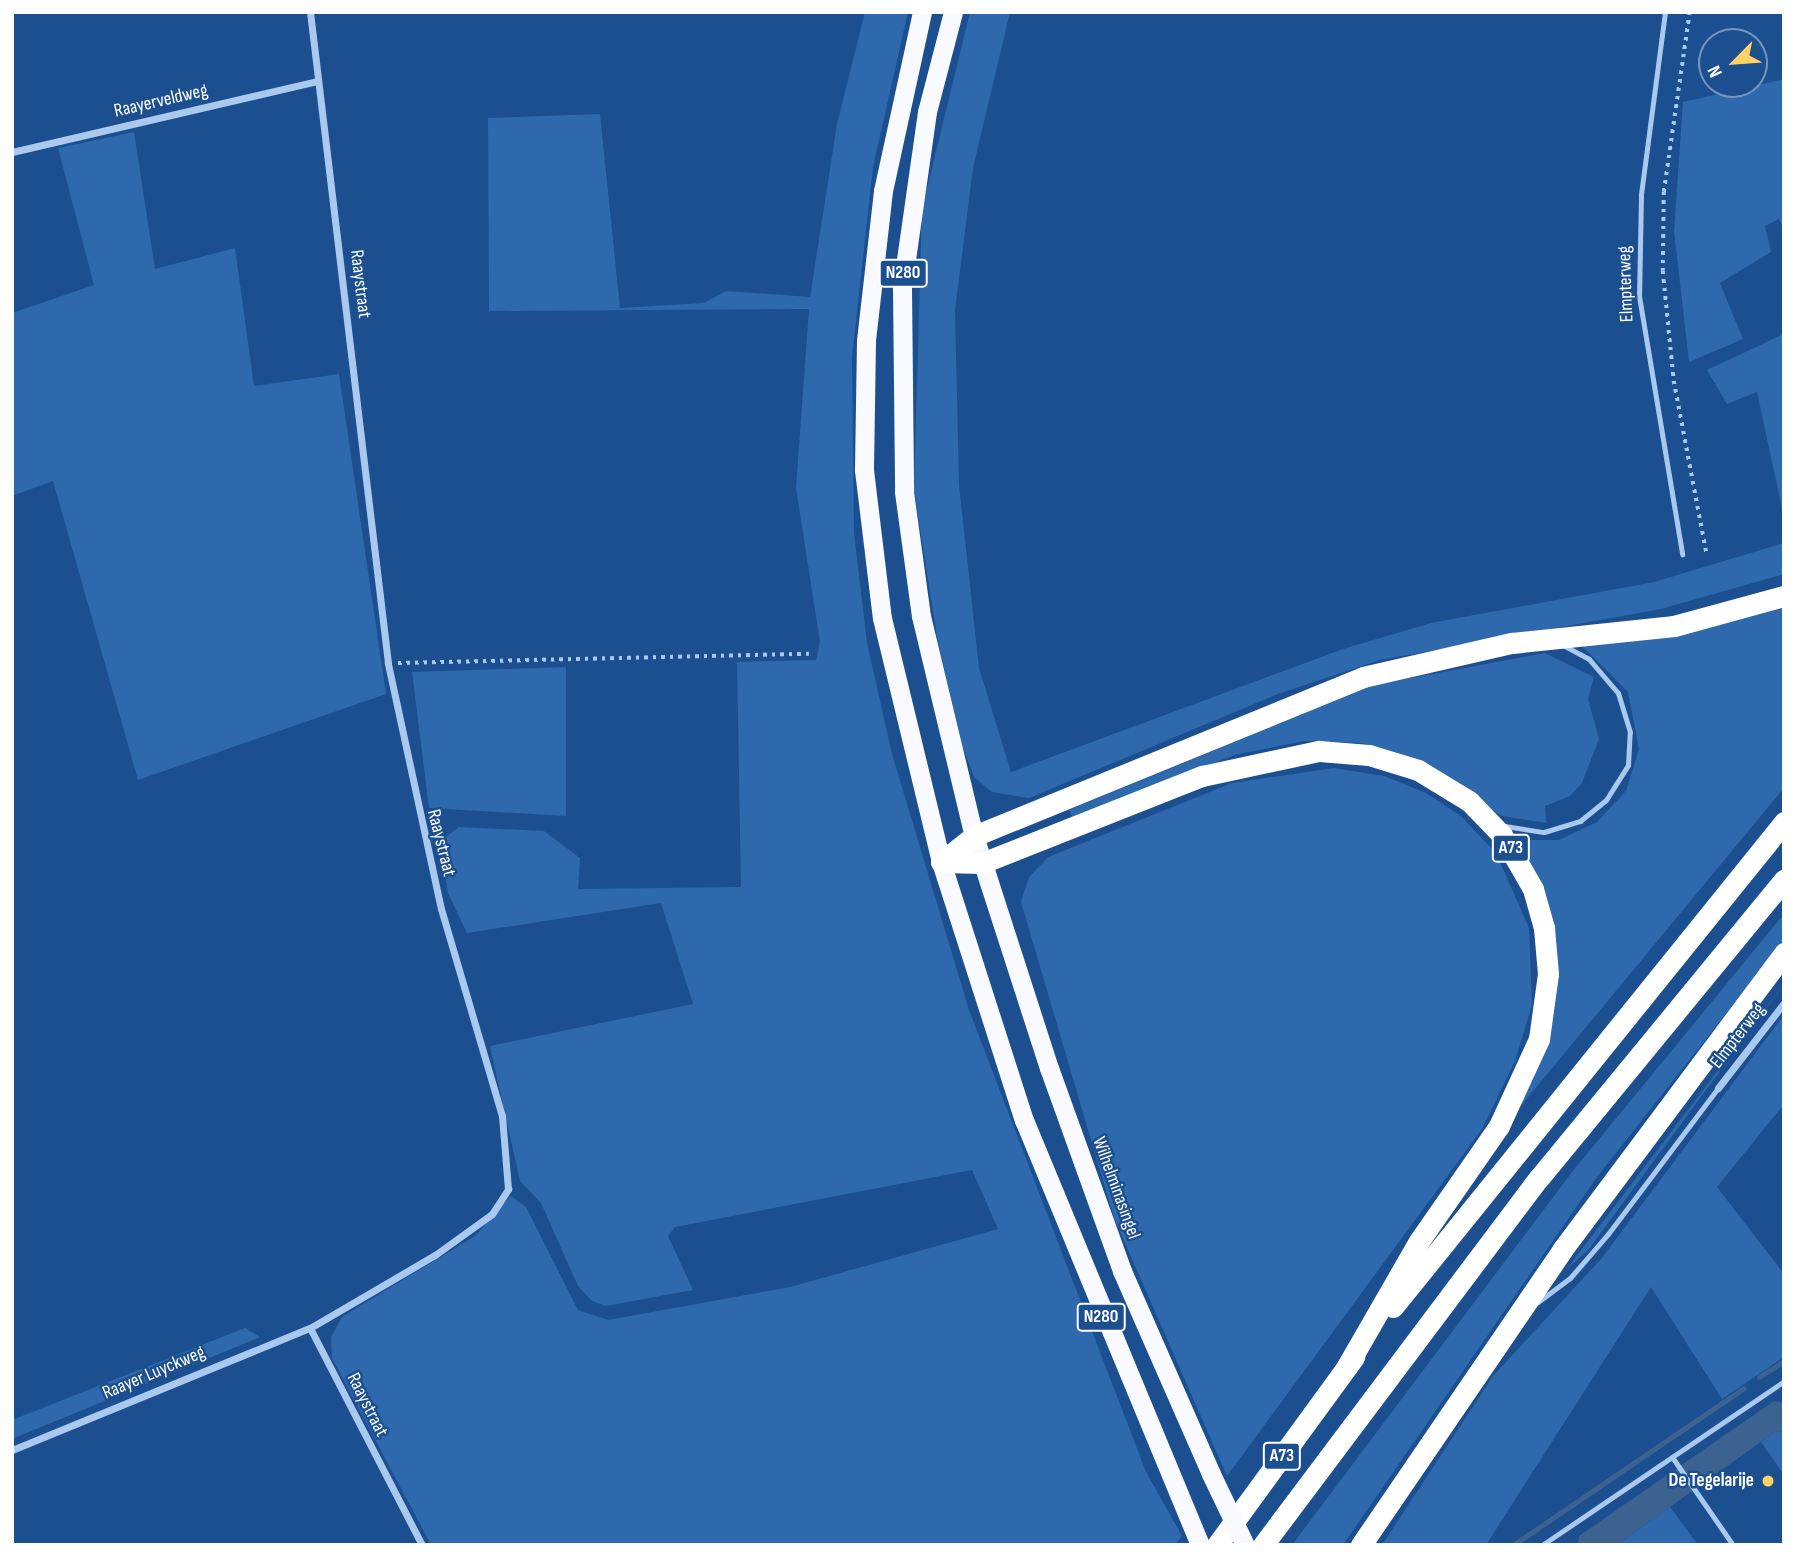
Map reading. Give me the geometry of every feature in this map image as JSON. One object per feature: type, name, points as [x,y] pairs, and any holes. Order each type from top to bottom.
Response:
[{"type":"highway","name":"N280","points":[[922,12],[898,108],[874,250],[864,470],[889,659],[941,862],[1042,1166],[1200,1545]]},
{"type":"highway","name":"N280","points":[[954,12],[908,225],[900,415],[919,605],[974,836]]},
{"type":"highway","points":[[941,862],[974,836],[1324,690],[1397,667],[1546,638],[1674,626],[1784,596]]},
{"type":"highway","name":"A73","points":[[941,862],[982,863],[1202,776],[1308,751],[1357,753],[1407,765],[1458,793],[1491,823],[1523,867],[1544,928],[1548,974],[1539,1039],[1499,1126],[1419,1241],[1346,1368]]},
{"type":"highway","name":"A73","points":[[1217,1545],[1346,1368],[1784,822]]},
{"type":"highway","name":"Wilhelminasingel","points":[[974,836],[1091,1191],[1211,1474],[1245,1545]]},
{"type":"highway","name":"A73","points":[[1263,1545],[1539,1178],[1784,880]]},
{"type":"highway","points":[[1361,1545],[1513,1320],[1784,953]]},
{"type":"street","name":"Raaystraat","points":[[310,12],[388,663],[438,897],[502,1116],[509,1189],[492,1214],[436,1255],[310,1328],[422,1545]]},
{"type":"street","name":"Raayerveldweg","points":[[12,152],[317,81]]},
{"type":"street","name":"Elmpterweg","points":[[1718,1088],[1784,1003]]},
{"type":"street","name":"Raayer Luyckweg","points":[[12,1450],[310,1328]]},
{"type":"lane","name":"Elmpterweg","points":[[1665,12],[1641,195],[1639,296],[1682,554]]},
{"type":"lane","points":[[1491,823],[1544,832],[1571,825],[1606,800],[1628,765],[1628,720],[1613,685],[1589,659],[1546,638]]},
{"type":"lane","points":[[1513,1320],[1570,1278],[1718,1088]]},
{"type":"lane","points":[[1542,1545],[1784,1381]]},
{"type":"lane","points":[[1672,1457],[1733,1545]]},
{"type":"path","points":[[1690,12],[1664,192],[1662,271],[1674,381],[1707,556]]},
{"type":"path","points":[[388,663],[809,654]]},
{"type":"shaded area","points":[[865,12],[908,12],[873,167],[852,357],[854,533],[867,643],[892,754],[969,1010],[1146,1472],[1182,1536],[1175,1545],[431,1545],[332,1358],[331,1337],[342,1317],[475,1236],[511,1196],[526,1207],[578,1310],[608,1320],[790,1287],[998,1229],[972,1170],[675,1227],[668,1236],[693,1290],[606,1306],[592,1301],[578,1286],[541,1203],[520,1181],[490,1046],[693,1004],[661,903],[467,933],[448,893],[439,842],[459,827],[544,831],[580,858],[578,889],[741,887],[737,662],[816,660],[820,642],[796,488],[809,309],[489,311],[488,118],[600,114],[620,308],[704,303],[726,291],[810,297],[837,124]]},
{"type":"shaded area","points":[[970,12],[1010,12],[973,168],[955,310],[959,485],[979,668],[1011,772],[1343,649],[1431,623],[1654,582],[1784,543],[1784,574],[1661,609],[1380,660],[1278,694],[1029,798],[992,792],[974,777],[963,748],[937,637],[914,490],[922,209]]},
{"type":"shaded area","points":[[1784,79],[1784,230],[1779,219],[1765,226],[1771,252],[1720,283],[1743,339],[1689,362],[1674,231],[1683,102],[1701,98],[1768,98],[1768,83]]},
{"type":"shaded area","points":[[134,132],[155,269],[235,248],[254,386],[339,374],[386,694],[138,780],[53,481],[12,496],[12,313],[94,285],[58,148]]},
{"type":"shaded area","points":[[1784,334],[1784,518],[1757,392],[1727,404],[1707,370]]},
{"type":"shaded area","points":[[1784,604],[1784,788],[1510,1119],[1551,1017],[1516,840],[1559,840],[1597,822],[1626,791],[1639,749],[1628,692],[1582,646]]},
{"type":"shaded area","points":[[1545,653],[1594,677],[1588,699],[1599,739],[1582,783],[1570,796],[1545,806],[1546,823],[1502,816],[1398,753],[1362,743],[1304,741],[1234,755],[1074,820],[1069,810],[1374,685]]},
{"type":"shaded area","points":[[566,667],[566,816],[429,808],[412,672]]},
{"type":"shaded area","points":[[1334,768],[1384,776],[1426,793],[1461,816],[1496,853],[1529,928],[1532,1005],[1515,1061],[1482,1129],[1227,1476],[1114,1218],[1021,902],[1029,877],[1048,857],[1232,783]]},
{"type":"shaded area","points":[[1784,914],[1784,940],[1597,1177],[1343,1545],[1292,1545],[1572,1172]]},
{"type":"shaded area","points":[[1784,984],[1589,1249],[1566,1270],[1780,989]]},
{"type":"shaded area","points":[[1784,1015],[1784,1104],[1717,1187],[1784,1274],[1784,1357],[1722,1399],[1651,1287],[1486,1545],[1382,1545],[1493,1376],[1601,1259]]},
{"type":"shaded area","points":[[245,1328],[260,1337],[12,1439],[12,1420]]},
{"type":"shaded area","points":[[1774,1401],[1784,1403],[1784,1432],[1776,1431],[1617,1545],[1578,1545],[1579,1536]]},
{"type":"shaded area","points":[[1776,1431],[1784,1432],[1784,1475],[1761,1442]]},
{"type":"shaded area","points":[[1670,1507],[1698,1545],[1617,1545]]},
{"type":"waterway","points":[[1759,1377],[1784,1361]]},
{"type":"waterway","points":[[1513,1545],[1744,1388]]},
{"type":"place","name":"De Tegelarije","points":[[1768,1481]]}]
